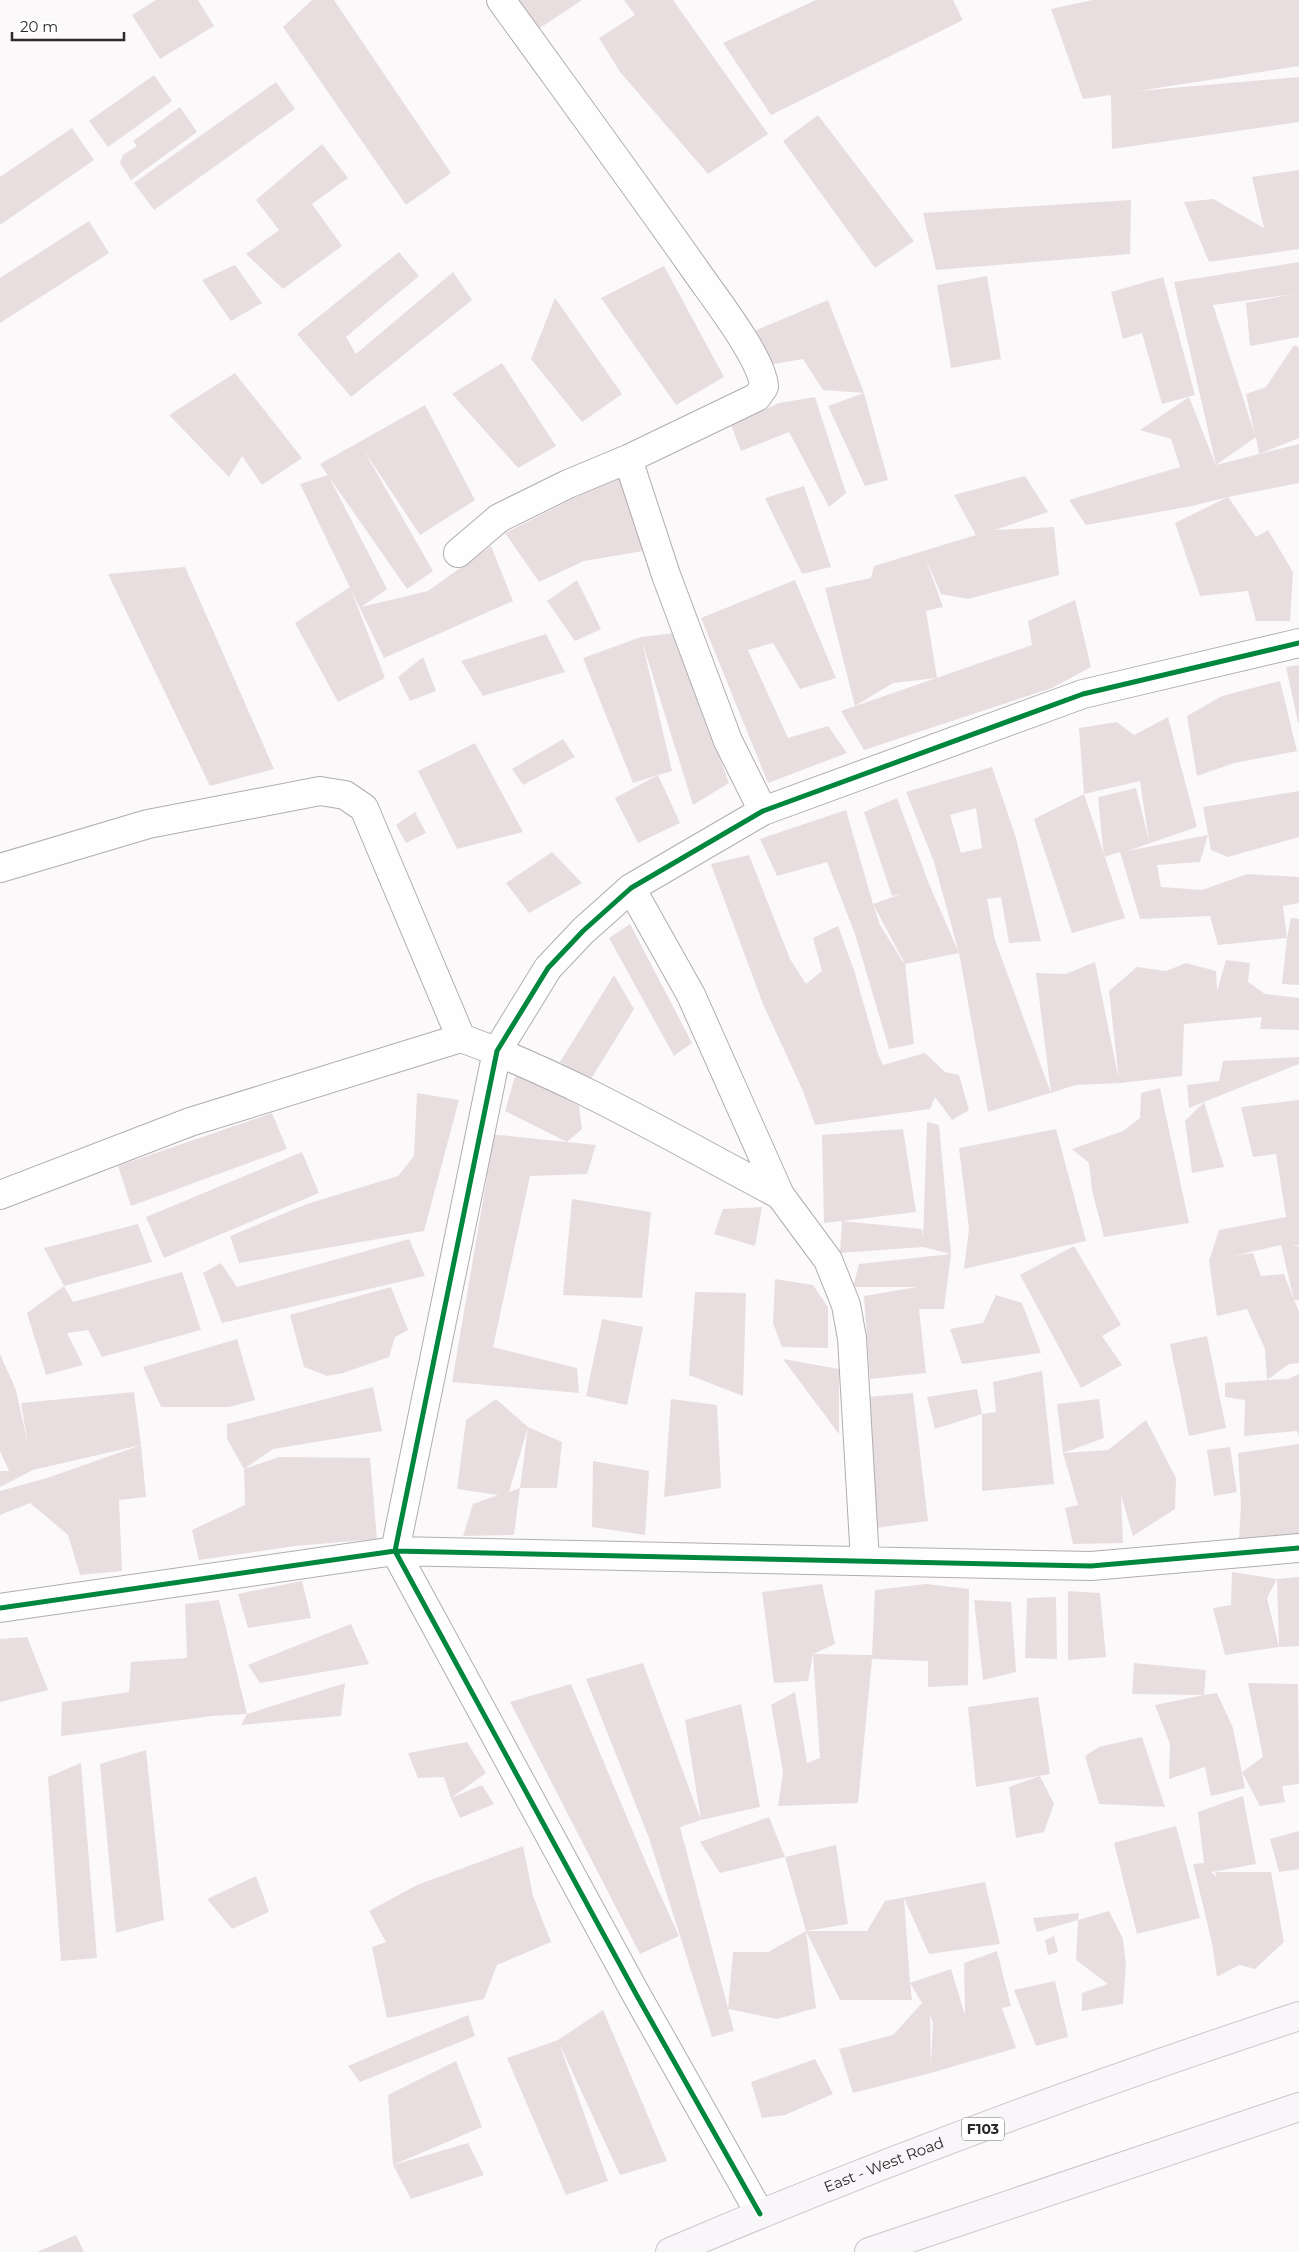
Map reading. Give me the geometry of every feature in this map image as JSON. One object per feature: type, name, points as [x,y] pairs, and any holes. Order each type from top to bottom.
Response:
[{"type":"main road","name":"East - West Road","points":[[670,2252],[760,2214],[1144,2067],[1299,2016]]},
{"type":"main road","points":[[869,2252],[1299,2107]]},
{"type":"street","points":[[458,553],[499,518],[568,484],[628,459],[756,397],[764,387],[764,379],[759,366],[731,321],[501,0]]},
{"type":"street","points":[[628,459],[666,574],[728,741],[763,811]]},
{"type":"street","points":[[760,2214],[636,1994],[395,1551],[497,1051],[548,968],[583,931],[631,888],[763,811],[1083,694],[1299,643]]},
{"type":"street","points":[[0,868],[148,824],[320,791],[345,795],[364,808],[461,1038]]},
{"type":"street","points":[[631,888],[691,995],[780,1195],[828,1260],[846,1305],[852,1338],[864,1561]]},
{"type":"street","points":[[0,1194],[190,1122],[461,1038],[497,1051],[614,1107],[780,1195]]},
{"type":"street","points":[[0,1608],[395,1551],[1092,1566],[1299,1548]]},
{"type":"building","points":[[156,0],[198,0],[214,26],[160,59],[132,15]]},
{"type":"building","points":[[312,0],[334,0],[451,173],[406,205],[283,27]]},
{"type":"building","points":[[516,0],[582,0],[537,30]]},
{"type":"building","points":[[624,0],[673,0],[768,134],[708,174],[620,72],[599,38],[635,15]]},
{"type":"building","points":[[816,0],[953,0],[963,20],[771,115],[723,43]]},
{"type":"building","points":[[1092,0],[1299,0],[1299,66],[1138,91],[1299,77],[1299,122],[1112,149],[1111,95],[1083,99],[1051,9]]},
{"type":"building","points":[[154,75],[172,101],[108,147],[89,121]]},
{"type":"building","points":[[276,82],[295,109],[154,210],[134,183]]},
{"type":"building","points":[[180,107],[197,132],[131,180],[120,163],[123,155],[137,146],[133,141]]},
{"type":"building","points":[[818,115],[914,241],[875,268],[783,141]]},
{"type":"building","points":[[72,128],[94,160],[0,225],[0,177]]},
{"type":"building","points":[[322,144],[348,178],[312,204],[342,246],[283,289],[246,254],[279,230],[256,200]]},
{"type":"building","points":[[1299,170],[1299,249],[1209,262],[1184,202],[1213,199],[1264,228],[1252,177]]},
{"type":"building","points":[[1131,200],[1130,254],[936,270],[923,213]]},
{"type":"building","points":[[89,221],[109,253],[0,323],[0,278]]},
{"type":"building","points":[[399,252],[419,276],[346,337],[356,354],[453,272],[472,300],[351,397],[297,334]]},
{"type":"building","points":[[1299,262],[1299,337],[1250,346],[1246,303],[1293,294],[1213,305],[1255,435],[1246,394],[1266,387],[1294,345],[1299,348],[1299,438],[1259,454],[1256,437],[1216,465],[1174,282]]},
{"type":"building","points":[[235,265],[262,303],[231,321],[202,280]]},
{"type":"building","points":[[664,266],[724,377],[676,405],[601,298]]},
{"type":"building","points":[[987,276],[1001,359],[951,368],[937,285]]},
{"type":"building","points":[[1163,277],[1195,395],[1162,404],[1142,333],[1123,339],[1111,292]]},
{"type":"building","points":[[555,298],[622,394],[582,422],[531,359]]},
{"type":"building","points":[[828,300],[864,393],[823,390],[803,359],[774,364],[740,337]]},
{"type":"building","points":[[502,363],[556,446],[518,468],[452,394]]},
{"type":"building","points":[[235,373],[302,458],[262,485],[242,456],[229,477],[169,415]]},
{"type":"building","points":[[864,393],[888,480],[865,486],[828,406]]},
{"type":"building","points":[[815,397],[846,493],[829,507],[789,432],[741,451],[731,425],[779,403]]},
{"type":"building","points":[[1189,397],[1217,468],[1216,465],[1299,444],[1299,483],[1192,506],[1086,525],[1069,500],[1180,467],[1171,439],[1140,430]]},
{"type":"building","points":[[425,405],[475,500],[420,535],[363,449],[433,571],[407,589],[320,464]]},
{"type":"building","points":[[328,475],[387,589],[361,607],[428,591],[491,546],[513,601],[384,658],[300,484]]},
{"type":"building","points":[[618,476],[649,550],[584,561],[539,582],[505,533]]},
{"type":"building","points":[[1025,476],[1048,512],[995,530],[1054,527],[1059,575],[968,599],[941,594],[925,557],[943,607],[926,611],[937,678],[893,683],[855,706],[825,588],[871,578],[874,566],[976,535],[954,495]]},
{"type":"building","points":[[804,486],[831,567],[802,574],[765,498]]},
{"type":"building","points":[[1228,497],[1256,537],[1268,530],[1293,572],[1290,621],[1256,621],[1248,591],[1200,596],[1175,523]]},
{"type":"building","points":[[185,567],[274,769],[210,786],[108,574]]},
{"type":"building","points":[[577,580],[601,629],[575,641],[547,601]]},
{"type":"building","points":[[795,580],[836,678],[800,689],[773,643],[748,650],[788,738],[828,726],[847,753],[768,783],[701,618]]},
{"type":"building","points":[[350,587],[385,678],[338,702],[295,623]]},
{"type":"building","points":[[1075,600],[1091,667],[1052,688],[864,750],[841,711],[1032,645],[1028,621]]},
{"type":"building","points":[[674,633],[729,783],[693,805],[642,641],[672,771],[633,783],[583,658],[641,637]]},
{"type":"building","points":[[546,634],[565,672],[483,696],[461,661]]},
{"type":"building","points":[[423,657],[436,691],[410,701],[398,677]]},
{"type":"building","points":[[1299,665],[1299,722],[1298,722],[1286,667]]},
{"type":"building","points":[[1280,681],[1297,751],[1234,763],[1197,776],[1187,716],[1222,696]]},
{"type":"building","points":[[1168,717],[1197,827],[1127,851],[1208,835],[1200,862],[1157,865],[1161,887],[1202,890],[1247,874],[1299,877],[1299,903],[1283,906],[1287,938],[1218,945],[1210,916],[1140,919],[1120,852],[1104,857],[1098,797],[1136,788],[1149,841],[1140,781],[1084,794],[1079,728],[1117,722],[1134,735]]},
{"type":"building","points":[[563,739],[575,757],[523,785],[512,769]]},
{"type":"building","points":[[475,743],[523,832],[457,849],[418,771]]},
{"type":"building","points":[[992,767],[1016,838],[1041,941],[1009,943],[1001,897],[987,899],[995,940],[1051,1093],[988,1112],[959,953],[934,862],[906,792]],"holes":[[[976,808],[982,848],[961,853],[950,815]]]},
{"type":"building","points":[[658,775],[680,823],[638,843],[615,798]]},
{"type":"building","points":[[1299,791],[1299,837],[1228,857],[1211,850],[1203,807]]},
{"type":"building","points":[[1084,794],[1125,918],[1072,933],[1034,819]]},
{"type":"building","points":[[897,798],[929,884],[959,953],[905,964],[914,1044],[889,1049],[855,934],[827,862],[777,876],[760,839],[846,810],[873,904],[901,894],[892,896],[864,812]],"holes":[[[873,904],[904,962],[880,925]]]},
{"type":"building","points":[[415,812],[426,833],[406,843],[396,825]]},
{"type":"building","points":[[552,852],[582,883],[529,913],[506,883]]},
{"type":"building","points":[[749,855],[790,959],[806,984],[822,971],[813,938],[838,926],[854,970],[878,1054],[883,1065],[925,1053],[945,1072],[959,1075],[969,1110],[952,1120],[935,1097],[930,1109],[815,1125],[803,1091],[763,1004],[711,864]]},
{"type":"building","points":[[1291,918],[1299,919],[1299,985],[1282,984]]},
{"type":"building","points":[[630,924],[692,1043],[674,1056],[609,938]]},
{"type":"building","points":[[1226,960],[1250,963],[1248,982],[1265,994],[1299,998],[1299,1030],[1260,1029],[1262,1017],[1184,1024],[1182,1076],[1120,1083],[1076,1085],[1051,1093],[1036,973],[1066,974],[1095,962],[1119,1080],[1109,991],[1137,967],[1166,971],[1186,963],[1216,971],[1217,991]]},
{"type":"building","points":[[614,975],[634,1009],[591,1079],[560,1062]]},
{"type":"building","points":[[1299,1057],[1299,1064],[1189,1108],[1187,1085],[1219,1081],[1223,1061]]},
{"type":"building","points":[[516,1073],[579,1106],[582,1129],[567,1142],[505,1111]]},
{"type":"building","points":[[1160,1088],[1189,1223],[1104,1237],[1092,1190],[1089,1163],[1072,1149],[1123,1131],[1140,1118],[1141,1093]]},
{"type":"building","points":[[417,1093],[459,1100],[424,1231],[239,1263],[230,1236],[307,1204],[398,1176],[414,1156]]},
{"type":"building","points":[[1299,1100],[1299,1245],[1291,1246],[1299,1246],[1299,1300],[1294,1300],[1299,1311],[1299,1363],[1289,1364],[1267,1380],[1265,1349],[1247,1309],[1217,1316],[1209,1261],[1219,1230],[1286,1217],[1276,1154],[1253,1157],[1241,1107]],"holes":[[[1281,1245],[1294,1300],[1284,1274],[1261,1276],[1253,1253],[1233,1256]]]},
{"type":"building","points":[[1204,1102],[1224,1167],[1192,1173],[1185,1121]]},
{"type":"building","points":[[272,1113],[287,1149],[131,1206],[118,1166]]},
{"type":"building","points":[[927,1122],[939,1125],[951,1254],[923,1247],[840,1253],[842,1221],[922,1229],[923,1238]]},
{"type":"building","points":[[903,1129],[916,1212],[824,1223],[822,1135]]},
{"type":"building","points":[[1056,1129],[1086,1241],[964,1269],[969,1229],[959,1148]]},
{"type":"building","points":[[480,1133],[596,1145],[587,1174],[530,1176],[493,1347],[577,1368],[579,1393],[452,1382],[487,1177]]},
{"type":"building","points":[[302,1152],[319,1193],[164,1258],[146,1217]]},
{"type":"building","points":[[572,1199],[651,1212],[642,1298],[563,1295]]},
{"type":"building","points":[[762,1207],[755,1246],[714,1234],[723,1209]]},
{"type":"building","points":[[138,1224],[152,1262],[64,1286],[44,1248]]},
{"type":"building","points":[[409,1239],[425,1276],[222,1323],[203,1273],[221,1263],[237,1287]]},
{"type":"building","points":[[1074,1246],[1121,1325],[1102,1336],[1122,1365],[1081,1388],[1020,1275]]},
{"type":"building","points":[[951,1254],[944,1309],[919,1309],[926,1373],[870,1379],[864,1296],[917,1287],[853,1287],[859,1264]]},
{"type":"building","points":[[182,1272],[201,1330],[102,1357],[88,1330],[67,1333],[83,1365],[46,1375],[27,1313],[64,1286],[73,1302]]},
{"type":"building","points":[[775,1279],[813,1285],[828,1307],[828,1348],[782,1347],[773,1323]]},
{"type":"building","points":[[391,1287],[408,1330],[395,1337],[389,1357],[343,1373],[327,1376],[304,1367],[290,1315]]},
{"type":"building","points":[[695,1292],[746,1293],[743,1396],[689,1375]]},
{"type":"building","points":[[996,1295],[1022,1303],[1041,1353],[962,1364],[950,1329],[983,1323]]},
{"type":"building","points":[[602,1319],[643,1327],[627,1405],[586,1396]]},
{"type":"building","points":[[1207,1336],[1226,1428],[1189,1436],[1170,1344]]},
{"type":"building","points":[[237,1339],[255,1400],[229,1407],[161,1407],[143,1367]]},
{"type":"building","points":[[0,1354],[16,1390],[28,1445],[21,1403],[134,1392],[141,1445],[33,1470],[0,1487],[0,1471],[9,1471],[0,1451]]},
{"type":"building","points":[[783,1359],[839,1369],[839,1434]]},
{"type":"building","points":[[1042,1371],[1054,1484],[982,1491],[982,1414],[996,1412],[993,1382]]},
{"type":"building","points":[[1299,1374],[1299,1437],[1297,1431],[1244,1436],[1245,1400],[1225,1397],[1225,1383],[1288,1379]]},
{"type":"building","points":[[373,1387],[382,1431],[273,1449],[244,1469],[227,1439],[227,1424]]},
{"type":"building","points":[[977,1389],[982,1414],[935,1429],[927,1397]]},
{"type":"building","points":[[913,1393],[928,1521],[875,1528],[867,1397]]},
{"type":"building","points":[[496,1399],[528,1427],[509,1492],[520,1488],[514,1535],[463,1536],[473,1504],[498,1495],[457,1489],[466,1420]]},
{"type":"building","points":[[671,1399],[717,1405],[721,1488],[664,1497]]},
{"type":"building","points":[[1099,1399],[1104,1438],[1063,1453],[1057,1404]]},
{"type":"building","points":[[1146,1420],[1176,1478],[1175,1509],[1133,1536],[1121,1495],[1123,1543],[1073,1544],[1065,1508],[1078,1505],[1063,1453],[1108,1450]]},
{"type":"building","points":[[528,1427],[562,1442],[557,1488],[520,1488]]},
{"type":"building","points":[[1299,1444],[1299,1537],[1238,1554],[1241,1506],[1238,1453]]},
{"type":"building","points":[[141,1445],[146,1497],[119,1500],[122,1571],[80,1575],[68,1535],[30,1503],[0,1515],[0,1491],[47,1478]]},
{"type":"building","points":[[1230,1447],[1237,1492],[1214,1496],[1207,1450]]},
{"type":"building","points":[[279,1457],[370,1458],[377,1539],[295,1546],[199,1560],[192,1530],[245,1505],[244,1469]]},
{"type":"building","points":[[593,1461],[649,1471],[645,1535],[592,1527]]},
{"type":"building","points":[[1232,1572],[1277,1579],[1267,1598],[1279,1647],[1225,1655],[1213,1608],[1231,1605]]},
{"type":"building","points":[[1299,1577],[1299,1646],[1279,1647],[1277,1579]]},
{"type":"building","points":[[302,1581],[311,1618],[248,1628],[238,1594]]},
{"type":"building","points":[[822,1584],[835,1644],[813,1654],[808,1681],[774,1683],[762,1592]]},
{"type":"building","points":[[926,1584],[969,1589],[968,1685],[928,1687],[928,1661],[872,1659],[858,1803],[778,1806],[783,1772],[771,1705],[795,1692],[807,1763],[820,1758],[813,1654],[872,1655],[875,1590]]},
{"type":"building","points":[[1068,1591],[1100,1593],[1106,1657],[1068,1660]]},
{"type":"building","points":[[1056,1597],[1057,1659],[1025,1658],[1027,1598]]},
{"type":"building","points":[[219,1600],[247,1714],[212,1716],[61,1736],[62,1702],[129,1692],[131,1662],[187,1658],[185,1604]]},
{"type":"building","points":[[974,1600],[1011,1602],[1016,1672],[983,1680]]},
{"type":"building","points":[[351,1624],[369,1664],[260,1683],[248,1665]]},
{"type":"building","points":[[27,1637],[48,1690],[0,1702],[0,1639]]},
{"type":"building","points":[[643,1663],[701,1820],[680,1827],[734,2031],[712,2037],[649,1838],[586,1679]]},
{"type":"building","points":[[1134,1663],[1206,1670],[1204,1695],[1132,1694]]},
{"type":"building","points":[[345,1683],[341,1716],[241,1725],[247,1714]]},
{"type":"building","points":[[1248,1683],[1298,1684],[1299,1784],[1282,1786],[1285,1802],[1260,1806],[1242,1772],[1263,1757]]},
{"type":"building","points":[[571,1684],[679,1936],[640,1954],[510,1702]]},
{"type":"building","points":[[1217,1693],[1233,1728],[1245,1788],[1211,1796],[1205,1767],[1169,1779],[1170,1744],[1155,1705]]},
{"type":"building","points":[[1038,1697],[1050,1774],[976,1787],[968,1707]]},
{"type":"building","points":[[741,1704],[760,1807],[701,1820],[685,1720]]},
{"type":"building","points":[[1142,1737],[1165,1807],[1099,1804],[1085,1756],[1099,1747]]},
{"type":"building","points":[[467,1742],[486,1773],[451,1798],[444,1777],[418,1778],[408,1753]]},
{"type":"building","points":[[146,1750],[164,1920],[116,1933],[100,1764]]},
{"type":"building","points":[[81,1763],[97,1958],[61,1961],[48,1777]]},
{"type":"building","points":[[1040,1776],[1054,1804],[1044,1832],[1016,1838],[1009,1787]]},
{"type":"building","points":[[482,1785],[494,1804],[460,1818],[451,1798]]},
{"type":"building","points":[[1243,1796],[1256,1864],[1212,1872],[1217,1878],[1215,1872],[1271,1872],[1284,1942],[1255,1969],[1239,1965],[1217,1977],[1212,1943],[1193,1864],[1204,1863],[1198,1812]]},
{"type":"building","points":[[769,1817],[785,1857],[720,1873],[700,1842]]},
{"type":"building","points":[[1176,1826],[1200,1918],[1137,1934],[1114,1843]]},
{"type":"building","points":[[1299,1831],[1299,1869],[1279,1872],[1270,1839]]},
{"type":"building","points":[[836,1845],[848,1924],[806,1931],[785,1857]]},
{"type":"building","points":[[523,1846],[533,1896],[551,1942],[497,1965],[484,1999],[387,2018],[372,1947],[386,1942],[369,1911],[417,1885]]},
{"type":"building","points":[[256,1876],[269,1912],[232,1929],[207,1899]]},
{"type":"building","points":[[985,1882],[1000,1944],[929,1954],[904,1898],[912,2000],[840,2000],[806,1931],[867,1931],[885,1901]]},
{"type":"building","points":[[1109,1911],[1123,1939],[1126,1965],[1123,2004],[1082,2011],[1082,1993],[1108,1984],[1076,1960],[1078,1920]]},
{"type":"building","points":[[1079,1913],[1078,1920],[1037,1932],[1033,1918]]},
{"type":"building","points":[[806,1931],[816,2008],[777,2019],[728,2009],[733,1952],[768,1952]]},
{"type":"building","points":[[1054,1936],[1058,1952],[1048,1955],[1045,1940]]},
{"type":"building","points":[[997,1951],[1011,2006],[1002,2008],[1016,2048],[853,2093],[839,2049],[893,2035],[922,2003],[910,1983],[951,1969],[965,2015],[964,1963]],"holes":[[[930,2016],[933,2022],[931,2066]]]},
{"type":"building","points":[[1055,1981],[1068,2037],[1036,2046],[1014,1990]]},
{"type":"building","points":[[603,2010],[667,2161],[620,2175],[559,2043],[608,2181],[566,2195],[507,2058],[558,2040]]},
{"type":"building","points":[[468,2015],[475,2036],[360,2082],[348,2066]]},
{"type":"building","points":[[815,2059],[833,2094],[785,2115],[762,2118],[751,2082]]},
{"type":"building","points":[[456,2061],[482,2127],[393,2165],[388,2095]]},
{"type":"building","points":[[468,2143],[484,2175],[411,2199],[393,2165]]},
{"type":"building","points":[[76,2235],[84,2252],[37,2252]]},
{"type":"cycle path","points":[[760,2214],[636,1994],[395,1551],[497,1051],[548,968],[583,931],[631,888],[763,811],[1083,694],[1299,643]]},
{"type":"cycle path","points":[[0,1608],[395,1551],[1091,1566],[1299,1548]]}]
